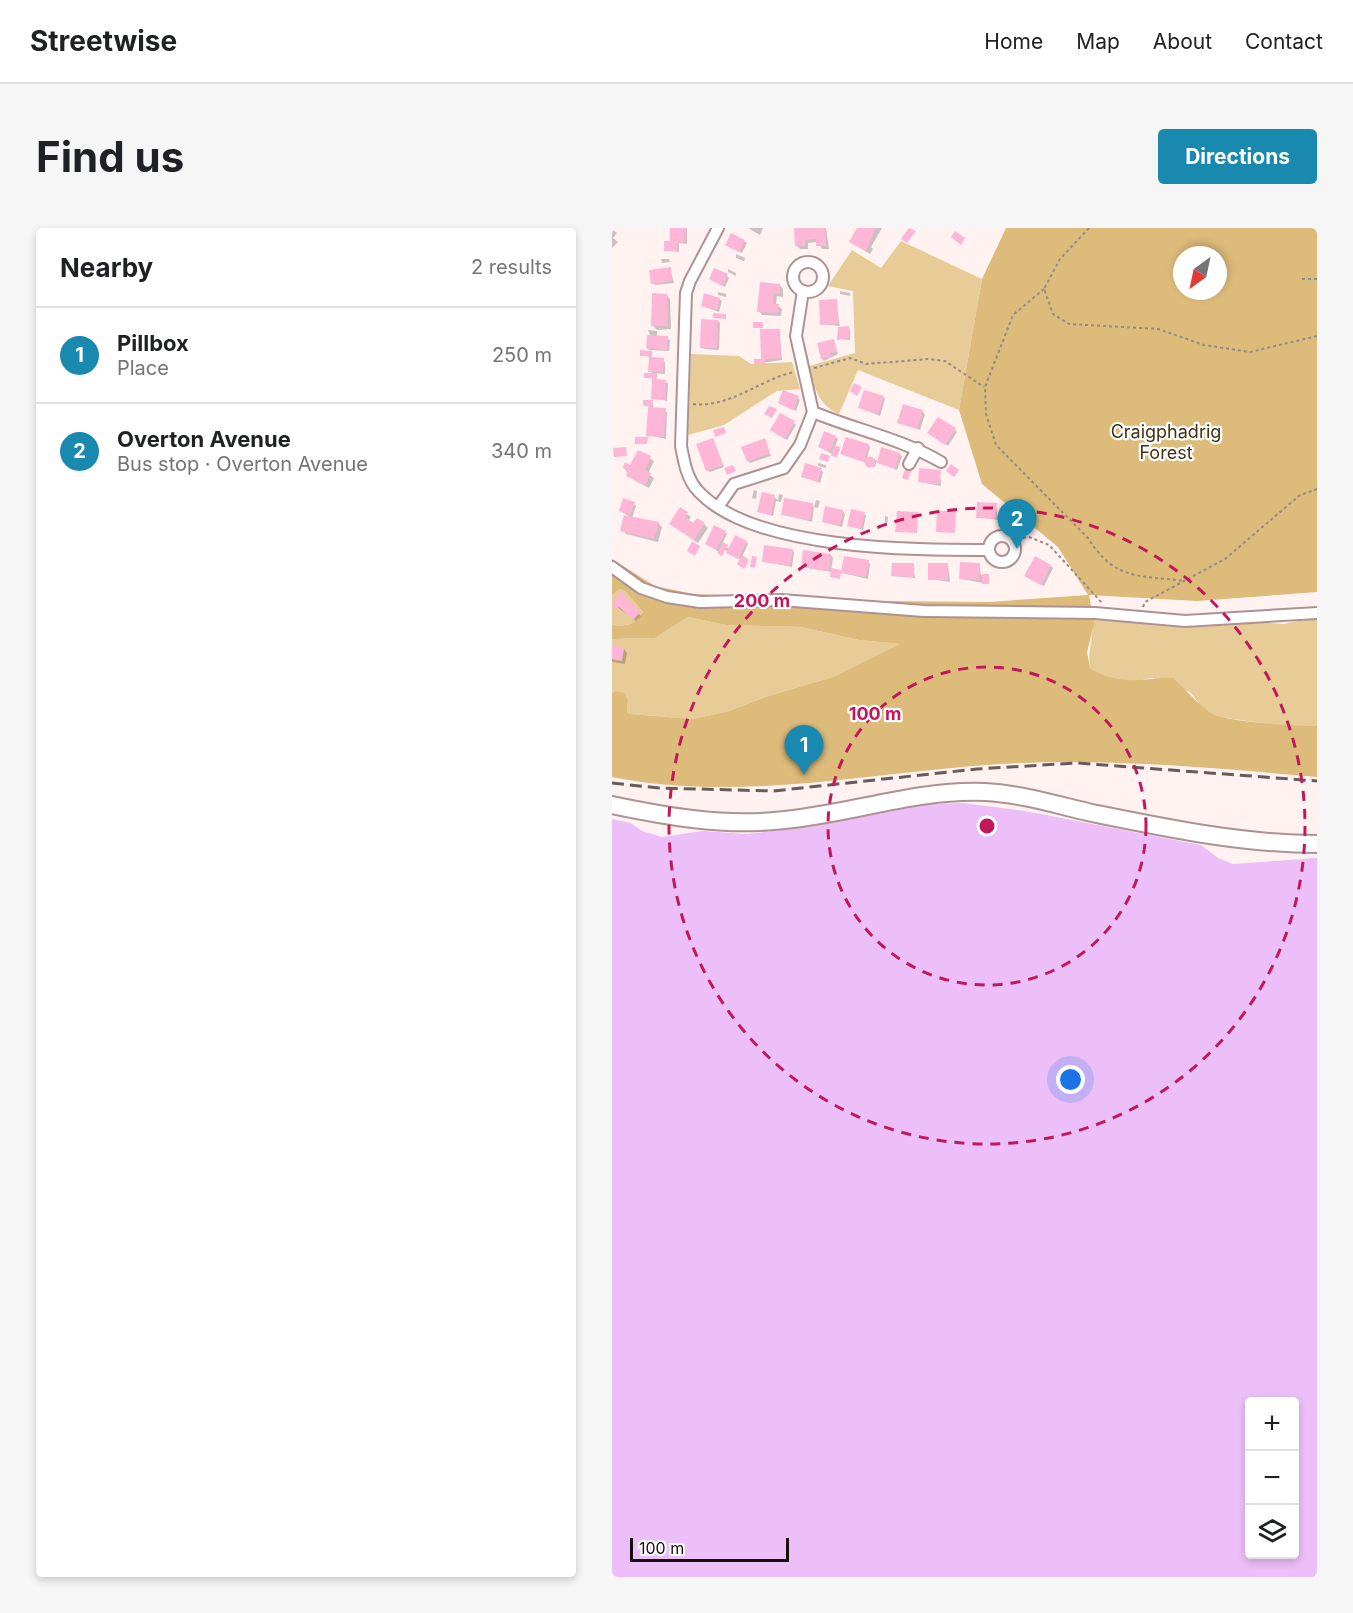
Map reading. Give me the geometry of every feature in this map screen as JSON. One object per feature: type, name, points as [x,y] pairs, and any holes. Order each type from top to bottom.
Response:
[{"type":"main road","points":[[612,805],[718,822],[775,821],[909,796],[956,791],[989,792],[1022,796],[1181,830],[1281,843],[1317,844]]},
{"type":"street","points":[[718,228],[686,293],[681,446],[684,464],[697,491],[718,507],[747,522],[772,531],[873,548],[988,550]]},
{"type":"street","points":[[718,507],[734,484],[784,468],[800,445],[813,412],[796,336],[802,291]]},
{"type":"street","points":[[813,412],[846,425],[899,440],[941,462]]},
{"type":"street","points":[[909,464],[918,448]]},
{"type":"street","points":[[1002,536],[1011,539],[1015,551],[1008,561],[995,561],[988,550],[994,538],[1002,536]]},
{"type":"street","points":[[612,567],[640,588],[667,597],[700,602],[781,600],[924,611],[1110,614],[1185,621],[1317,613]]},
{"type":"path","points":[[1089,228],[1060,259],[1044,289],[1013,315],[985,387],[986,414],[996,446],[1088,538],[1098,553],[1122,573],[1185,581]]},
{"type":"path","points":[[1302,279],[1317,279]]},
{"type":"path","points":[[1044,289],[1053,314],[1069,324],[1158,329],[1204,345],[1250,352],[1317,336]]},
{"type":"path","points":[[681,404],[711,406],[766,380],[850,358],[866,364],[929,359],[945,361],[985,387]]},
{"type":"path","points":[[1139,617],[1145,602],[1225,559],[1300,495],[1317,489]]},
{"type":"path","points":[[1011,539],[1029,537],[1049,545],[1098,596],[1110,614]]},
{"type":"shaded area","points":[[901,241],[982,279],[959,410],[858,370],[839,414],[826,406],[818,394],[809,366],[855,353],[853,291],[828,286],[852,250],[881,268]]},
{"type":"shaded area","points":[[691,354],[739,356],[751,364],[792,362],[800,389],[777,391],[724,425],[688,435]]},
{"type":"shaded area","points":[[620,589],[626,592],[643,612],[630,624],[612,625],[612,595]]},
{"type":"shaded area","points":[[688,617],[726,625],[801,627],[859,640],[901,644],[833,677],[765,697],[729,711],[693,719],[630,714],[627,712],[628,701],[615,691],[612,693],[612,639],[655,638]]},
{"type":"shaded area","points":[[1092,617],[1195,626],[1257,622],[1284,624],[1317,617],[1317,726],[1300,728],[1218,717],[1202,707],[1190,692],[1152,678],[1131,682],[1104,677],[1090,668]]},
{"type":"shaded area","points":[[963,803],[1025,811],[1201,845],[1218,858],[1233,864],[1317,858],[1317,1577],[612,1577],[612,819],[631,823],[642,831],[662,837],[702,831],[747,834],[819,825],[930,804]]},
{"type":"green space","name":"Craigphadrig Forest","points":[[1006,228],[1317,228],[1317,592],[1197,601],[1089,595],[1094,624],[1087,652],[1090,668],[1111,678],[1130,680],[1173,678],[1203,707],[1215,715],[1264,723],[1317,726],[1317,777],[1145,764],[1059,762],[973,766],[747,787],[657,784],[612,777],[612,693],[615,691],[624,693],[628,701],[627,712],[630,714],[693,719],[729,711],[765,697],[833,677],[900,644],[859,640],[801,627],[726,625],[688,617],[655,638],[612,639],[612,625],[630,624],[643,612],[626,592],[620,589],[612,595],[612,559],[655,586],[693,594],[880,601],[988,602],[1088,595],[1058,547],[982,484],[959,410],[982,279]]},
{"type":"building","points":[[670,228],[686,228],[685,242],[678,242],[677,251],[664,251],[664,241],[670,241]]},
{"type":"building","points":[[794,228],[825,228],[826,246],[816,246],[816,239],[805,240],[805,246],[795,246]]},
{"type":"building","points":[[857,228],[876,228],[866,251],[849,242]]},
{"type":"building","points":[[909,228],[916,231],[907,243],[901,239]]},
{"type":"building","points":[[955,231],[965,238],[961,245],[951,237]]},
{"type":"building","points":[[731,233],[745,240],[739,252],[725,245]]},
{"type":"building","points":[[671,267],[672,281],[651,284],[649,270]]},
{"type":"building","points":[[714,268],[728,274],[722,286],[709,279]]},
{"type":"building","points":[[760,282],[780,284],[780,294],[774,293],[773,304],[779,304],[778,313],[757,312]]},
{"type":"building","points":[[652,293],[667,294],[668,326],[651,326]]},
{"type":"building","points":[[704,293],[720,298],[717,310],[701,306]]},
{"type":"building","points":[[837,299],[838,324],[820,325],[819,300]]},
{"type":"building","points":[[713,313],[726,314],[726,319],[713,318]]},
{"type":"building","points":[[701,319],[718,320],[717,348],[700,348]]},
{"type":"building","points":[[753,322],[763,322],[763,328],[753,328]]},
{"type":"building","points":[[849,326],[849,338],[837,340],[838,327]]},
{"type":"building","points":[[760,329],[780,329],[781,358],[765,359],[765,364],[754,364],[754,359],[761,359]]},
{"type":"building","points":[[647,335],[668,336],[667,350],[646,348]]},
{"type":"building","points":[[834,339],[837,352],[830,353],[831,357],[821,359],[817,343]]},
{"type":"building","points":[[640,350],[652,351],[652,357],[664,358],[663,372],[648,372],[649,356],[640,356]]},
{"type":"building","points":[[644,373],[657,373],[657,379],[666,380],[665,400],[651,399],[652,378],[644,378]]},
{"type":"building","points":[[854,383],[862,387],[857,396],[850,391]]},
{"type":"building","points":[[783,390],[799,396],[793,410],[778,403]]},
{"type":"building","points":[[864,390],[884,396],[878,414],[858,408]]},
{"type":"building","points":[[643,400],[653,400],[653,406],[643,405]]},
{"type":"building","points":[[903,404],[923,410],[917,429],[897,423]]},
{"type":"building","points":[[769,406],[777,409],[772,418],[764,414]]},
{"type":"building","points":[[648,407],[666,408],[664,437],[646,436]]},
{"type":"building","points":[[780,413],[795,421],[785,439],[770,430]]},
{"type":"building","points":[[938,417],[956,428],[945,445],[927,433]]},
{"type":"building","points":[[724,427],[726,433],[715,437],[713,430]]},
{"type":"building","points":[[824,431],[836,436],[830,452],[818,447]]},
{"type":"building","points":[[635,437],[648,437],[647,444],[635,444]]},
{"type":"building","points":[[846,437],[869,444],[864,462],[840,454]]},
{"type":"building","points":[[713,438],[723,465],[706,471],[696,444]]},
{"type":"building","points":[[765,438],[770,453],[747,462],[741,447]]},
{"type":"building","points":[[834,445],[840,447],[836,457],[831,456]]},
{"type":"building","points":[[626,447],[627,456],[614,457],[613,448]]},
{"type":"building","points":[[881,447],[900,453],[895,469],[877,463]]},
{"type":"building","points":[[638,450],[651,456],[645,470],[651,473],[645,485],[626,476],[628,471],[623,468],[625,462],[630,465]]},
{"type":"building","points":[[821,453],[830,456],[828,462],[819,459]]},
{"type":"building","points":[[870,456],[876,462],[870,468],[864,462]]},
{"type":"building","points":[[805,463],[822,468],[818,482],[801,477]]},
{"type":"building","points":[[951,464],[959,470],[954,477],[946,471]]},
{"type":"building","points":[[733,465],[736,471],[727,475],[724,468]]},
{"type":"building","points":[[906,467],[912,469],[908,480],[902,478]]},
{"type":"building","points":[[919,468],[941,470],[939,484],[918,482]]},
{"type":"building","points":[[762,492],[775,495],[771,515],[757,512]]},
{"type":"building","points":[[623,498],[635,502],[630,515],[619,511]]},
{"type":"building","points":[[784,498],[813,503],[810,520],[781,515]]},
{"type":"building","points":[[977,502],[997,503],[996,519],[976,518]]},
{"type":"building","points":[[825,506],[843,510],[840,526],[822,522]]},
{"type":"building","points":[[680,507],[688,512],[685,517],[693,523],[697,518],[705,523],[694,540],[669,524]]},
{"type":"building","points":[[851,509],[865,512],[861,529],[847,526]]},
{"type":"building","points":[[897,511],[918,512],[917,533],[895,532]]},
{"type":"building","points":[[937,511],[956,511],[955,533],[936,532]]},
{"type":"building","points":[[624,515],[659,522],[654,539],[620,531]]},
{"type":"building","points":[[714,525],[726,531],[716,550],[705,544]]},
{"type":"building","points":[[735,535],[747,541],[738,559],[726,553]]},
{"type":"building","points":[[692,541],[700,546],[695,556],[687,551]]},
{"type":"building","points":[[723,542],[728,545],[722,556],[717,553]]},
{"type":"building","points":[[764,545],[793,549],[790,566],[762,562]]},
{"type":"building","points":[[803,550],[831,554],[829,571],[801,567]]},
{"type":"building","points":[[742,555],[749,560],[744,569],[737,564]]},
{"type":"building","points":[[752,556],[757,557],[755,568],[750,567]]},
{"type":"building","points":[[844,556],[869,560],[866,577],[841,573]]},
{"type":"building","points":[[1035,556],[1051,565],[1041,585],[1024,576]]},
{"type":"building","points":[[960,562],[980,563],[979,580],[959,579]]},
{"type":"building","points":[[892,563],[914,563],[914,577],[891,576]]},
{"type":"building","points":[[928,563],[948,563],[948,580],[928,580]]},
{"type":"building","points":[[831,568],[841,570],[840,579],[830,577]]},
{"type":"building","points":[[982,574],[989,574],[989,584],[982,584]]},
{"type":"building","points":[[621,591],[640,612],[633,620],[619,607],[617,609],[612,605]]},
{"type":"building","points":[[612,645],[624,648],[622,661],[612,659]]},
{"type":"railway","points":[[612,783],[659,788],[773,791],[977,769],[1077,763],[1317,781]]},
{"type":"place","name":"Overton Avenue","points":[[1017,549]]},
{"type":"place","name":"Pillbox","points":[[804,775]]}]
